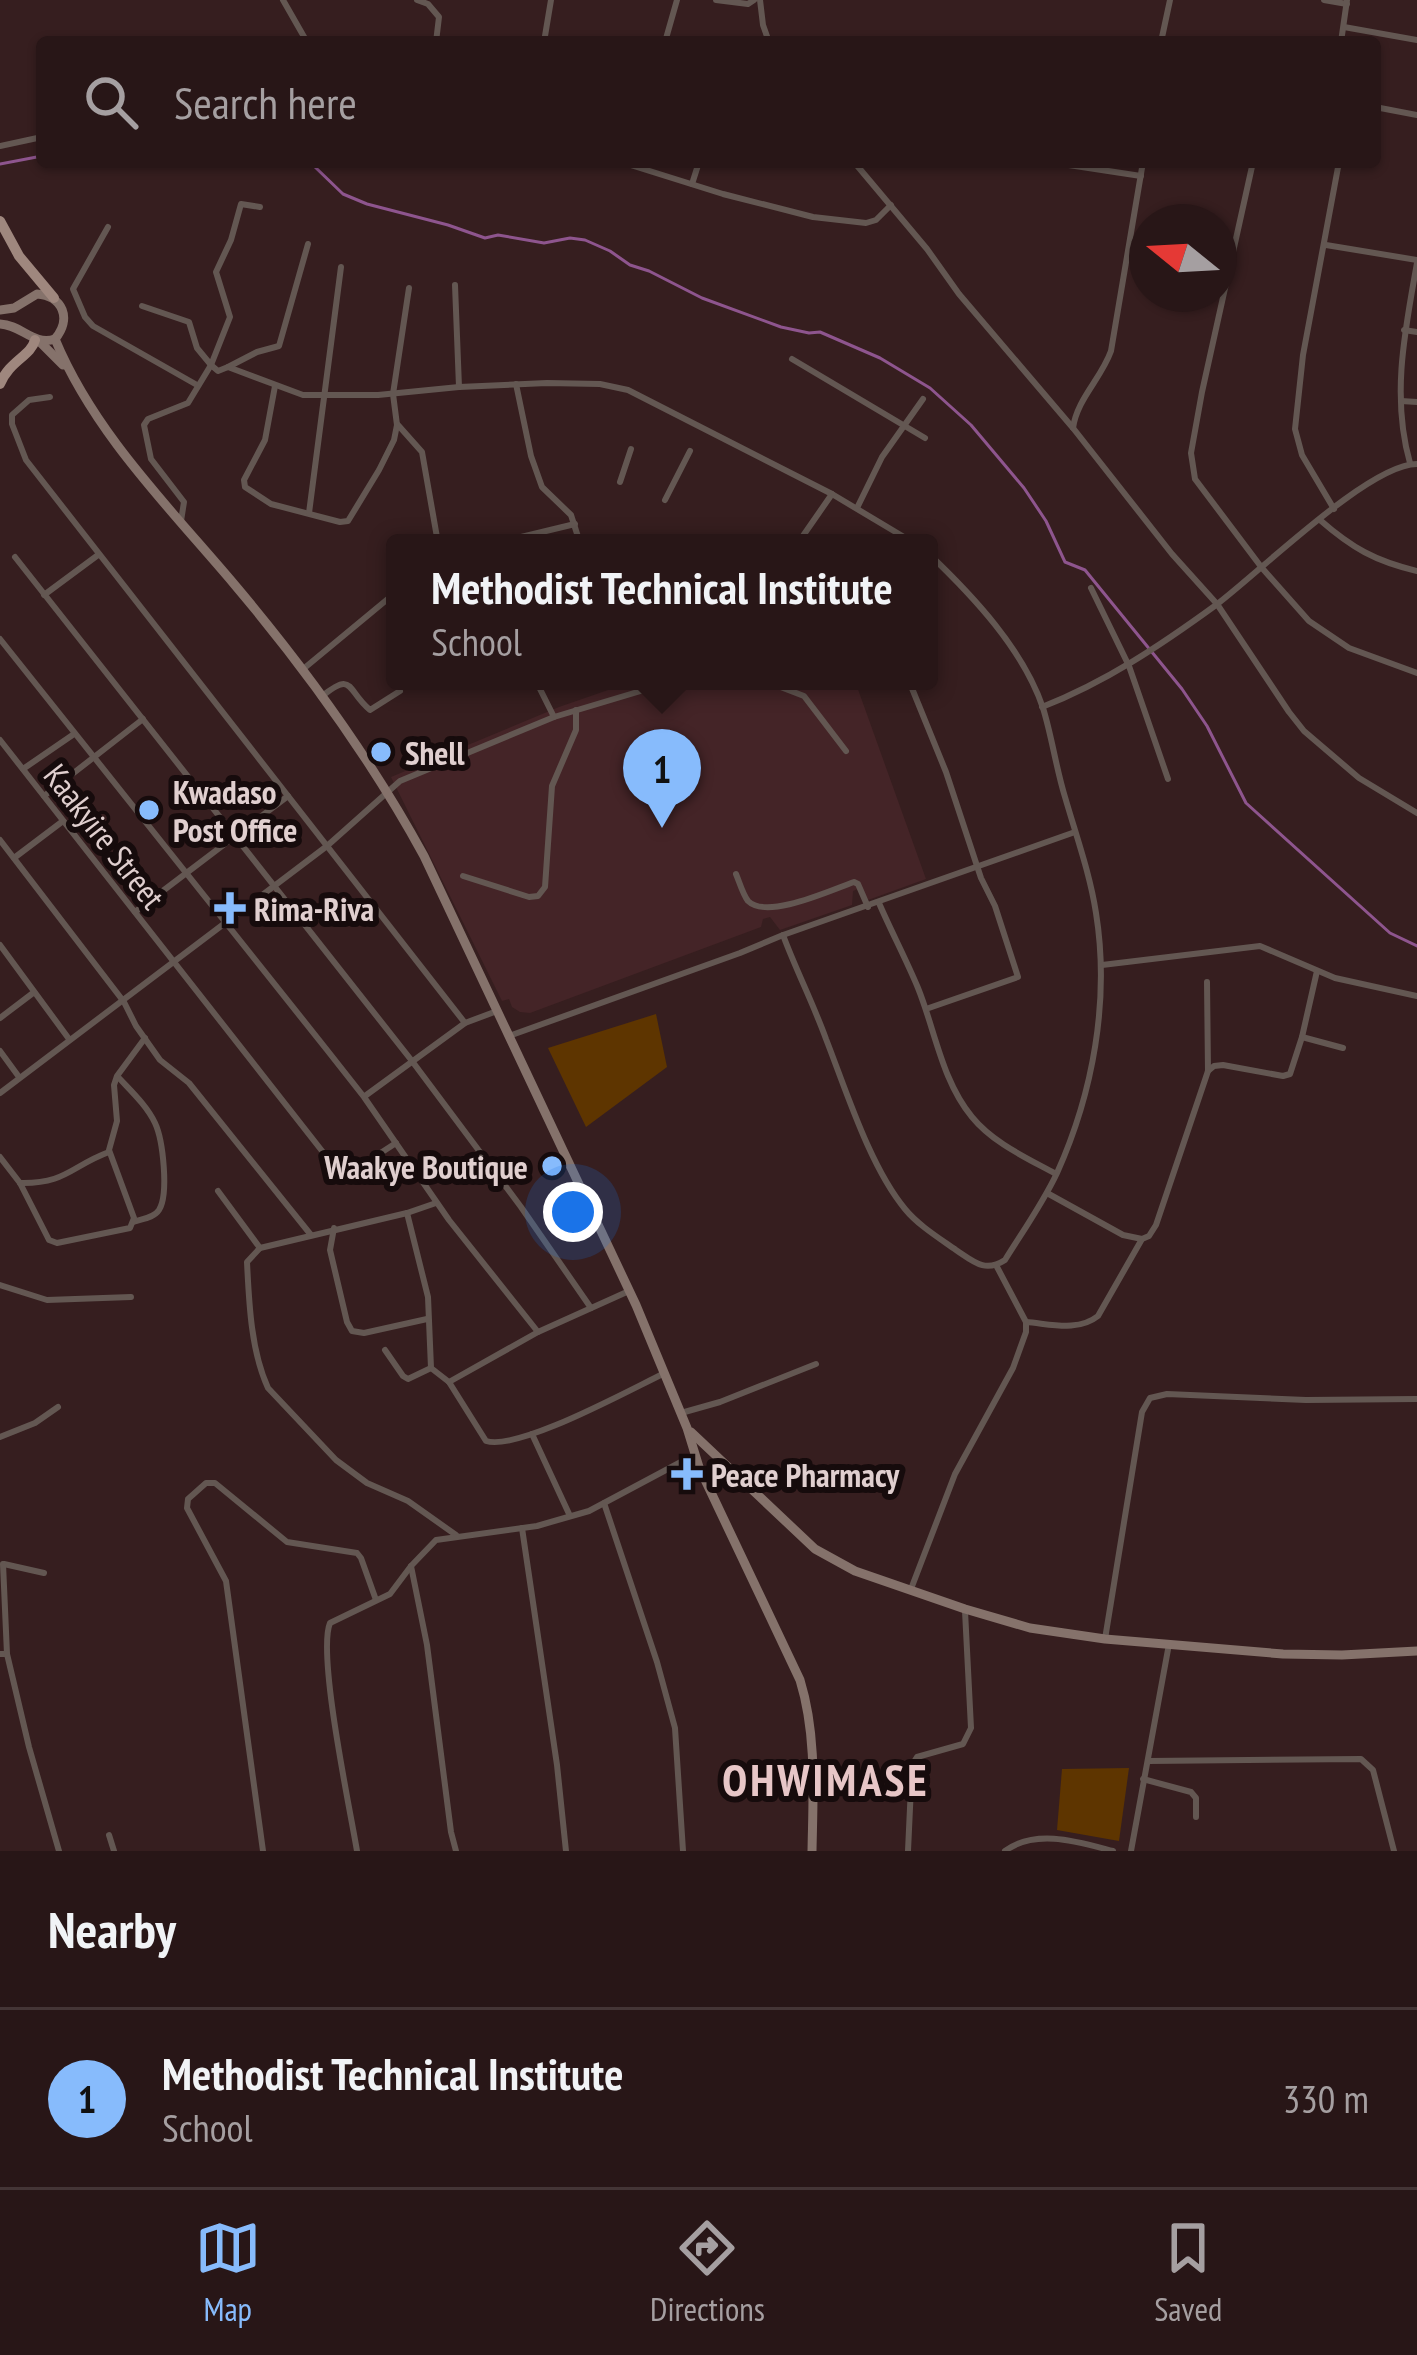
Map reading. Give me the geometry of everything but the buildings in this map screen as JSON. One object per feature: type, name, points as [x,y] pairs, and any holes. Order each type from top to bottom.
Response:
[{"type":"main road","points":[[0,221],[19,256],[54,298]]},
{"type":"main road","points":[[0,384],[7,369],[37,341]]},
{"type":"street","points":[[417,0],[439,16],[437,36]]},
{"type":"street","points":[[545,36],[551,0]]},
{"type":"street","points":[[667,36],[676,0]]},
{"type":"street","points":[[716,0],[748,4],[757,0],[767,36]]},
{"type":"street","points":[[1162,36],[1170,0]]},
{"type":"street","points":[[1324,0],[1347,2],[1342,36]]},
{"type":"street","points":[[286,1],[304,36]]},
{"type":"street","points":[[1343,27],[1417,40]]},
{"type":"street","points":[[1381,108],[1417,115]]},
{"type":"street","points":[[0,146],[36,138]]},
{"type":"street","points":[[643,168],[813,217],[855,223],[876,220],[891,205]]},
{"type":"street","points":[[692,184],[697,168]]},
{"type":"street","points":[[859,168],[1217,604],[1304,731],[1359,778],[1417,813]]},
{"type":"street","points":[[1089,168],[1142,176]]},
{"type":"street","points":[[1073,428],[1075,413],[1112,351],[1143,168]]},
{"type":"street","points":[[1252,168],[1191,453],[1196,479],[1309,622],[1367,656],[1417,674]]},
{"type":"street","points":[[1334,509],[1302,454],[1295,429],[1303,355],[1338,168]]},
{"type":"street","points":[[181,521],[184,502],[151,459],[144,424],[148,418],[188,403],[211,365],[230,317],[217,278],[219,262],[242,204],[260,207]]},
{"type":"street","points":[[108,227],[73,289],[85,317],[197,386]]},
{"type":"street","points":[[142,306],[189,322],[197,348],[218,371],[279,346],[308,244]]},
{"type":"street","points":[[1042,707],[1129,666],[1217,604],[1375,478],[1413,464],[1402,428],[1401,400],[1404,330],[1417,261],[1325,245]]},
{"type":"street","points":[[309,513],[341,267]]},
{"type":"street","points":[[455,285],[459,387]]},
{"type":"street","points":[[274,386],[265,440],[244,487],[272,504],[348,521],[391,447],[397,424],[393,394],[409,288]]},
{"type":"street","points":[[0,310],[14,308],[37,294],[54,298],[65,318],[62,329],[55,339],[37,341]]},
{"type":"street","points":[[0,324],[13,326],[37,341],[67,369]]},
{"type":"street","points":[[1404,330],[1417,332]]},
{"type":"street","points":[[55,339],[67,369],[129,461],[302,670],[390,793],[424,856],[629,1291],[710,1492],[800,1680],[814,1758],[812,1851]]},
{"type":"street","points":[[791,359],[925,438]]},
{"type":"street","points":[[228,367],[303,395],[393,394],[516,383],[600,384],[628,390],[832,494],[899,534]]},
{"type":"street","points":[[516,383],[542,487],[567,510],[578,534]]},
{"type":"street","points":[[50,397],[29,400],[15,410],[12,424],[26,460],[465,1023]]},
{"type":"street","points":[[857,508],[878,463],[922,399]]},
{"type":"street","points":[[1401,400],[1417,402]]},
{"type":"street","points":[[397,424],[422,452],[436,534]]},
{"type":"street","points":[[620,482],[631,449]]},
{"type":"street","points":[[665,500],[691,452]]},
{"type":"street","points":[[804,534],[832,494]]},
{"type":"street","points":[[1320,520],[1360,552],[1417,571]]},
{"type":"street","points":[[533,534],[575,524]]},
{"type":"street","points":[[44,595],[98,555]]},
{"type":"street","points":[[15,557],[412,1060],[591,1308]]},
{"type":"street","points":[[783,935],[865,1138],[900,1202],[978,1265],[1005,1260],[1047,1193],[1071,1140],[1093,1062],[1102,965],[1096,911],[1042,707],[995,626],[938,564]]},
{"type":"street","points":[[1091,588],[1129,666],[1168,779]]},
{"type":"street","points":[[302,670],[386,600]]},
{"type":"street","points":[[0,639],[364,1097],[436,1203],[538,1332]]},
{"type":"street","points":[[321,697],[344,682],[370,710],[400,691]]},
{"type":"street","points":[[540,690],[554,717]]},
{"type":"street","points":[[0,1093],[328,846],[400,782],[554,717],[644,690]]},
{"type":"street","points":[[788,690],[804,696],[847,751]]},
{"type":"street","points":[[913,690],[1018,976],[926,1010]]},
{"type":"street","points":[[464,876],[530,898],[545,887],[552,786],[576,730],[576,710]]},
{"type":"street","points":[[44,796],[143,718]]},
{"type":"street","points":[[23,770],[75,733]]},
{"type":"street","name":"Kaakyire Street","points":[[0,740],[326,1156],[359,1167],[396,1144]]},
{"type":"street","points":[[135,912],[288,796]]},
{"type":"street","points":[[14,858],[63,821]]},
{"type":"street","points":[[509,1036],[1075,832]]},
{"type":"street","points":[[0,840],[124,1002],[160,1060],[189,1083],[311,1235]]},
{"type":"street","points":[[736,874],[747,900],[755,905],[776,908],[854,882],[868,907]]},
{"type":"street","points":[[879,903],[964,1106],[1000,1142],[1056,1174]]},
{"type":"street","points":[[0,945],[70,1040]]},
{"type":"street","points":[[1102,965],[1260,946],[1345,980],[1417,996]]},
{"type":"street","points":[[1208,1071],[1223,1065],[1286,1076],[1302,1037],[1317,971]]},
{"type":"street","points":[[1047,1193],[1124,1235],[1149,1236],[1208,1071],[1207,982]]},
{"type":"street","points":[[0,1018],[33,993]]},
{"type":"street","points":[[364,1097],[465,1023],[497,1011]]},
{"type":"street","points":[[1302,1037],[1343,1048]]},
{"type":"street","points":[[133,1222],[109,1152],[117,1121],[114,1085],[145,1038]]},
{"type":"street","points":[[0,1051],[20,1078]]},
{"type":"street","points":[[0,1157],[20,1183],[49,1240],[56,1244],[125,1230],[152,1216],[160,1209],[163,1194],[163,1146],[146,1108],[117,1076]]},
{"type":"street","points":[[20,1183],[52,1182],[109,1152]]},
{"type":"street","points":[[218,1191],[260,1248]]},
{"type":"street","points":[[436,1203],[260,1248],[248,1262],[248,1280],[258,1357],[268,1388],[336,1460],[456,1535]]},
{"type":"street","points":[[407,1213],[427,1289],[431,1368],[448,1382],[486,1441],[500,1444],[532,1434],[665,1373]]},
{"type":"street","points":[[334,1228],[330,1250],[352,1330],[364,1333],[427,1319]]},
{"type":"street","points":[[1026,1322],[1088,1324],[1098,1316],[1142,1239]]},
{"type":"street","points":[[910,1592],[956,1474],[1013,1368],[1026,1333],[1026,1322],[996,1265]]},
{"type":"street","points":[[0,1285],[47,1300],[131,1297]]},
{"type":"street","points":[[448,1382],[538,1332],[629,1291]]},
{"type":"street","points":[[386,1350],[408,1379],[431,1368]]},
{"type":"street","points":[[681,1413],[816,1364]]},
{"type":"street","points":[[1105,1640],[1142,1412],[1150,1398],[1167,1394],[1417,1399]]},
{"type":"street","points":[[0,1437],[35,1423],[58,1407]]},
{"type":"street","points":[[687,1428],[815,1549],[855,1571],[964,1609],[1030,1628],[1105,1640],[1283,1654],[1417,1651]]},
{"type":"street","points":[[532,1434],[570,1516]]},
{"type":"street","points":[[357,1851],[332,1701],[326,1637],[330,1623],[394,1591],[432,1542],[570,1516],[694,1455]]},
{"type":"street","points":[[710,1492],[729,1470]]},
{"type":"street","points":[[263,1851],[226,1580],[197,1530],[188,1499],[206,1484],[215,1483],[287,1542],[356,1553],[376,1600]]},
{"type":"street","points":[[604,1503],[675,1728],[682,1851]]},
{"type":"street","points":[[522,1528],[566,1851]]},
{"type":"street","points":[[44,1574],[2,1564],[4,1654],[58,1851]]},
{"type":"street","points":[[411,1566],[427,1645],[455,1851]]},
{"type":"street","points":[[908,1851],[912,1765],[917,1757],[963,1744],[971,1728],[964,1609]]},
{"type":"street","points":[[1132,1851],[1169,1644]]},
{"type":"street","points":[[1148,1761],[1361,1759],[1372,1770],[1394,1851]]},
{"type":"street","points":[[1143,1779],[1191,1792],[1196,1798],[1196,1817]]},
{"type":"street","points":[[109,1835],[114,1851]]},
{"type":"street","points":[[1005,1851],[1018,1842],[1039,1839],[1074,1841],[1113,1851]]},
{"type":"shaded area","points":[[608,690],[858,690],[926,879],[868,900],[858,889],[853,891],[852,905],[780,930],[770,917],[763,919],[761,927],[530,1013],[520,1012],[509,999],[502,1001],[391,777]]},
{"type":"shaded area","points":[[656,1014],[667,1067],[586,1127],[548,1048]]},
{"type":"shaded area","points":[[1129,1768],[1119,1841],[1057,1830],[1062,1769]]},
{"type":"waterway","points":[[0,164],[36,157]]},
{"type":"waterway","points":[[316,168],[343,194],[367,204],[485,238],[498,235],[544,243],[585,240],[702,298],[781,327],[820,332],[880,358],[930,388],[971,425],[1024,488],[1065,562],[1085,570],[1182,689],[1207,726],[1246,803],[1390,933],[1417,946]]},
{"type":"place","name":"Shell","points":[[381,752]]},
{"type":"place","name":"Kwadaso Post Office","points":[[149,810]]},
{"type":"place","name":"Methodist Technical Institute","points":[[662,828]]},
{"type":"place","name":"Rima-Riva","points":[[230,908]]},
{"type":"place","name":"Waakye Boutique","points":[[552,1166]]},
{"type":"place","name":"Peace Pharmacy","points":[[687,1474]]},
{"type":"district","name":"OHWIMASE","points":[[826,1779]]}]
